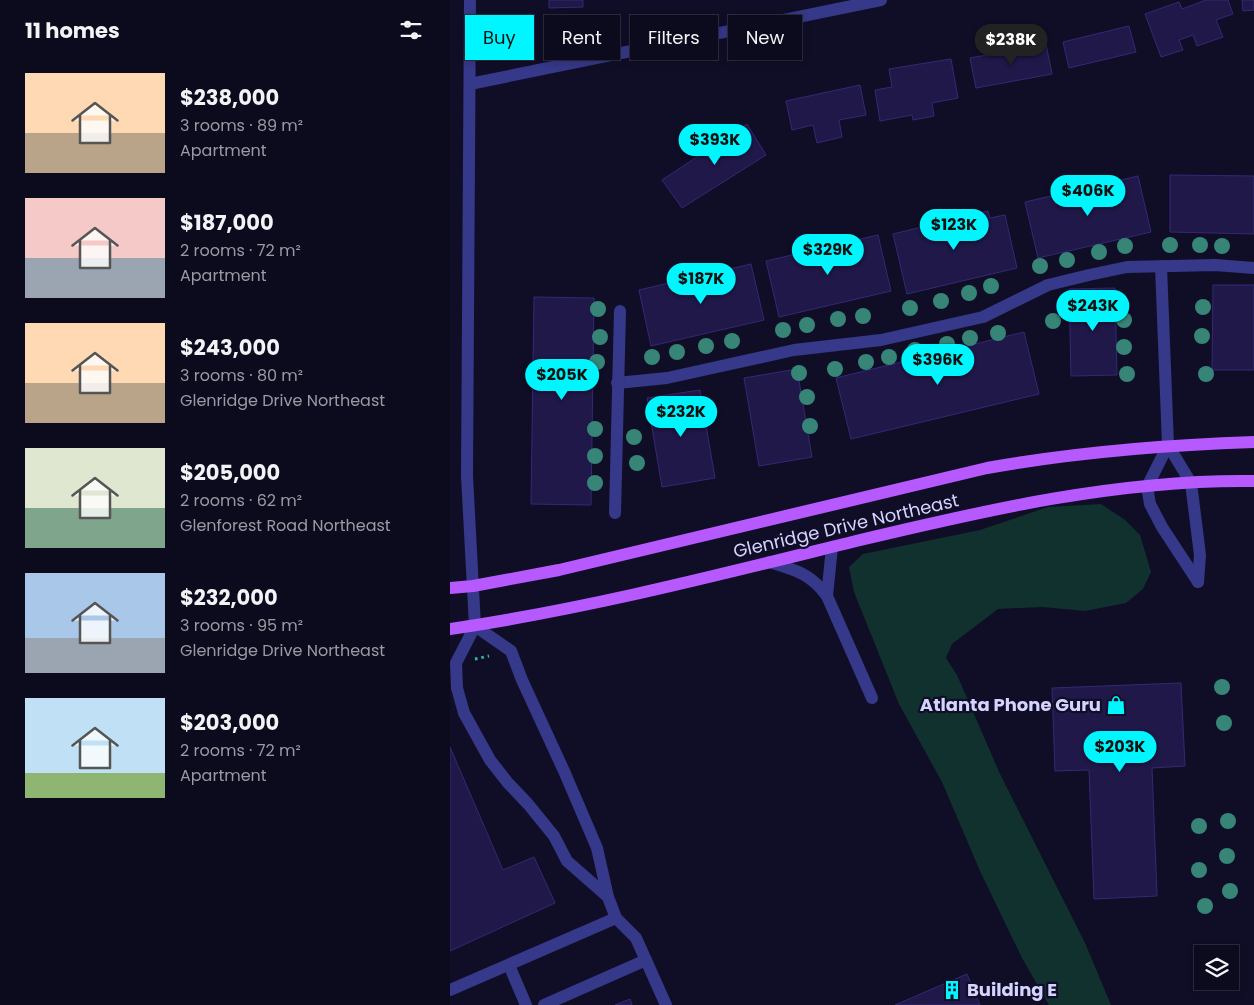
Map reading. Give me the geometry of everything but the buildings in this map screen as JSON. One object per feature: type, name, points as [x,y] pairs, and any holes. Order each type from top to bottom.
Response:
[{"type":"main road","name":"Glenridge Drive Northeast","points":[[450,588],[473,586],[559,570],[987,468],[1046,458],[1168,445],[1254,442]]},
{"type":"main road","name":"Glenridge Drive Northeast","points":[[450,629],[475,626],[632,596],[928,524],[1062,497],[1191,483],[1254,481]]},
{"type":"street","points":[[470,0],[467,476],[475,626],[456,663],[457,688],[464,712],[490,760],[554,836],[567,861],[608,897]]},
{"type":"street","points":[[470,84],[881,0]]},
{"type":"street","points":[[617,383],[667,378],[794,350],[881,340],[983,317],[1048,285],[1088,274],[1127,267],[1215,265],[1254,268]]},
{"type":"street","points":[[1160,266],[1168,445],[1191,483],[1200,556],[1198,582],[1162,527],[1150,504],[1147,487],[1168,445]]},
{"type":"street","points":[[615,513],[620,311]]},
{"type":"street","points":[[827,596],[832,547]]},
{"type":"street","points":[[769,562],[799,571],[818,583],[827,596],[872,698]]},
{"type":"street","points":[[475,626],[511,651],[522,680],[597,848],[608,897],[616,918],[636,938],[666,1005]]},
{"type":"street","points":[[450,990],[616,918]]},
{"type":"street","points":[[544,1005],[646,960]]},
{"type":"street","points":[[509,965],[526,1005]]},
{"type":"path","points":[[456,663],[511,651]]},
{"type":"green space","points":[[1101,504],[1125,520],[1140,535],[1151,572],[1143,589],[1126,603],[1085,611],[1043,607],[998,609],[952,644],[946,658],[957,675],[1000,774],[1085,943],[1111,1005],[1049,1005],[1022,958],[980,871],[942,782],[899,704],[854,592],[849,567],[863,554],[980,530],[1048,507]]},
{"type":"place","name":"Atlanta Phone Guru","points":[[1116,705]]},
{"type":"place","name":"Building E","points":[[952,990]]}]
